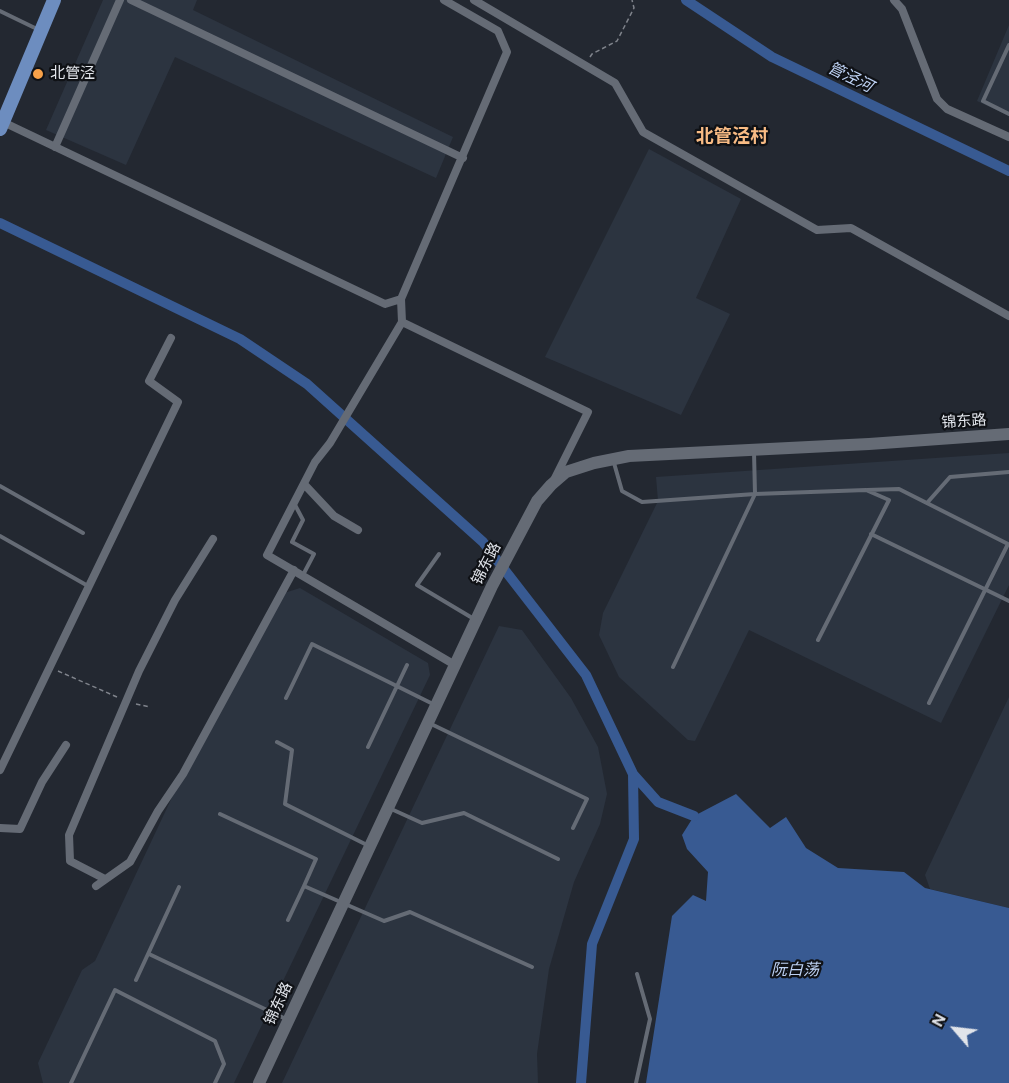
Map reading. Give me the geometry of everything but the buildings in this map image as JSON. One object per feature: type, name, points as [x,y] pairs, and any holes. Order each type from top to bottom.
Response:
[{"type":"main road","points":[[2,126],[54,0]]},
{"type":"main road","name":"锦东路","points":[[259,1083],[492,586],[537,501],[566,472],[629,456],[1009,434]]},
{"type":"street","points":[[55,147],[120,0]]},
{"type":"street","points":[[131,0],[462,158]]},
{"type":"street","points":[[444,0],[498,31],[507,52],[401,299],[402,322],[338,430],[315,462],[267,555],[455,665]]},
{"type":"street","points":[[474,0],[615,83],[643,132],[817,230],[851,228],[1009,316]]},
{"type":"street","points":[[894,0],[902,9],[937,99],[947,109],[1009,137]]},
{"type":"street","points":[[2,126],[55,147],[385,304],[401,299]]},
{"type":"street","points":[[402,322],[588,412],[551,485]]},
{"type":"street","points":[[0,770],[178,402],[149,381],[171,338]]},
{"type":"street","points":[[304,484],[334,516],[358,530]]},
{"type":"street","points":[[105,879],[69,861],[69,835],[126,701],[175,600],[213,539]]},
{"type":"street","points":[[96,886],[130,862],[158,812],[183,774],[294,570]]},
{"type":"street","points":[[0,828],[20,830],[42,782],[66,745]]},
{"type":"lane","points":[[0,12],[41,30]]},
{"type":"lane","points":[[1009,45],[983,101],[1009,114]]},
{"type":"lane","points":[[673,667],[755,494],[754,450]]},
{"type":"lane","points":[[613,459],[622,491],[642,502],[755,494],[899,489],[1008,543],[929,704]]},
{"type":"lane","points":[[927,503],[950,477],[1009,472]]},
{"type":"lane","points":[[0,486],[83,533]]},
{"type":"lane","points":[[818,640],[889,500],[866,490]]},
{"type":"lane","points":[[294,503],[303,520],[292,542],[314,554],[302,575]]},
{"type":"lane","points":[[872,534],[1009,601]]},
{"type":"lane","points":[[0,536],[88,586]]},
{"type":"lane","points":[[439,554],[417,585],[476,620]]},
{"type":"lane","points":[[286,698],[312,644],[436,705]]},
{"type":"lane","points":[[368,747],[407,665]]},
{"type":"lane","points":[[428,722],[587,799],[573,828]]},
{"type":"lane","points":[[277,742],[291,750],[285,804],[370,847]]},
{"type":"lane","points":[[388,807],[422,823],[464,813],[558,859]]},
{"type":"lane","points":[[220,814],[316,859],[288,920]]},
{"type":"lane","points":[[304,886],[384,921],[410,912],[532,967]]},
{"type":"lane","points":[[136,980],[179,887]]},
{"type":"lane","points":[[149,954],[288,1020]]},
{"type":"lane","points":[[636,1083],[650,1019],[637,974]]},
{"type":"lane","points":[[71,1083],[115,990],[215,1041],[224,1064],[214,1083]]},
{"type":"path","points":[[585,66],[592,54],[617,41],[634,8],[632,0]]},
{"type":"path","points":[[49,668],[126,701],[150,707]]},
{"type":"shaded area","points":[[103,0],[197,0],[193,10],[453,137],[436,178],[175,57],[126,165],[46,130]]},
{"type":"shaded area","points":[[1009,25],[1009,116],[977,101]]},
{"type":"shaded area","points":[[649,149],[741,199],[696,298],[730,314],[681,415],[545,357]]},
{"type":"shaded area","points":[[1009,453],[1009,585],[941,723],[749,630],[695,741],[688,740],[619,677],[599,635],[603,613],[658,501],[656,477]]},
{"type":"shaded area","points":[[300,588],[428,663],[430,675],[234,1083],[43,1083],[38,1063],[82,970],[95,961],[183,774],[281,594]]},
{"type":"shaded area","points":[[499,626],[522,630],[571,698],[598,747],[607,794],[600,824],[574,882],[549,969],[537,1054],[538,1083],[282,1083]]},
{"type":"shaded area","points":[[1009,697],[1009,908],[930,889],[925,875]]},
{"type":"water","name":"阮白荡","points":[[736,794],[770,828],[786,817],[806,848],[838,868],[904,872],[925,888],[1009,908],[1009,1083],[646,1083],[672,916],[693,895],[706,901],[708,872],[687,849],[682,835],[694,816]]},
{"type":"waterway","name":"管泾河","points":[[686,0],[772,57],[1009,171]]},
{"type":"waterway","points":[[0,223],[240,339],[307,384],[483,542],[586,675],[633,774],[634,839],[592,944],[581,1083]]},
{"type":"waterway","points":[[633,774],[658,802],[694,816]]},
{"type":"place","name":"北管泾","points":[[38,74]]},
{"type":"district","name":"北管泾村","points":[[732,137]]}]
